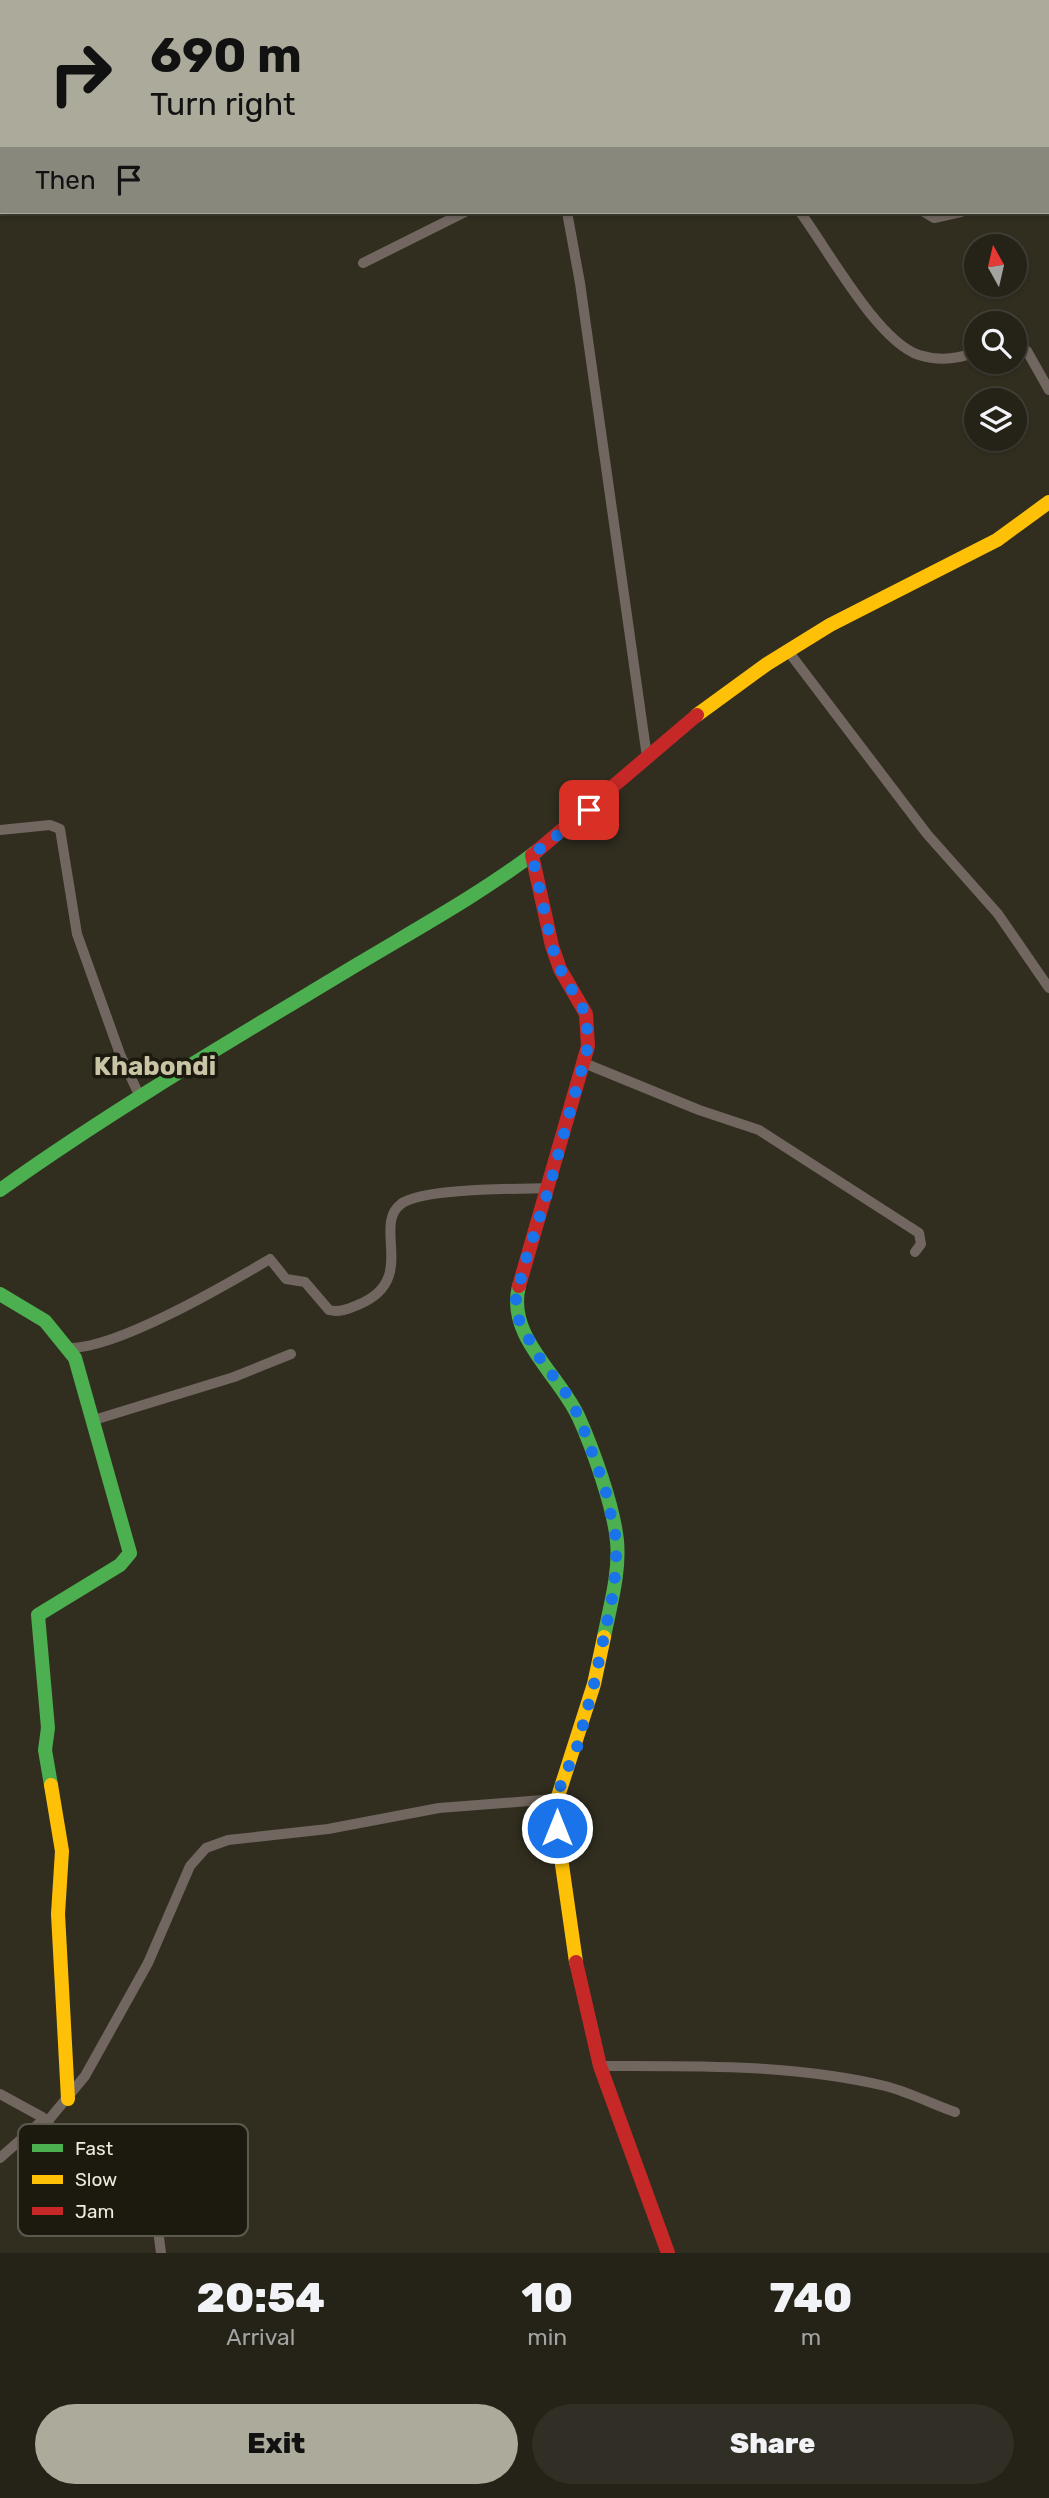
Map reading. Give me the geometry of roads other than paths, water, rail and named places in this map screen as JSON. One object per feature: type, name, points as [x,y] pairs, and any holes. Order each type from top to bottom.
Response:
[{"type":"street","points":[[363,263],[461,214]]},
{"type":"street","points":[[567,214],[647,757]]},
{"type":"street","points":[[801,214],[864,307],[902,345],[916,354],[941,360],[964,355]]},
{"type":"street","points":[[927,214],[934,218],[952,214]]},
{"type":"street","points":[[1027,351],[1049,390]]},
{"type":"street","points":[[0,1190],[60,1147],[532,855],[570,826],[647,757],[724,694],[788,651],[861,608],[997,540],[1049,502]]},
{"type":"street","points":[[788,651],[927,834],[998,914],[1049,988]]},
{"type":"street","points":[[0,830],[48,825],[60,829],[77,934],[120,1054],[140,1097]]},
{"type":"street","points":[[532,855],[552,946],[587,1021],[588,1046],[549,1188],[525,1262],[516,1297],[516,1314],[536,1353],[568,1396],[580,1419],[605,1488],[617,1543],[614,1589],[594,1684],[577,1747],[555,1799],[579,1986],[600,2066],[668,2253]]},
{"type":"street","points":[[584,1063],[774,1138],[919,1233],[921,1244],[915,1252]]},
{"type":"street","points":[[69,1348],[84,1348],[144,1325],[228,1284],[271,1259],[286,1279],[304,1282],[329,1310],[342,1310],[376,1296],[386,1286],[391,1262],[394,1212],[404,1202],[440,1194],[549,1188]]},
{"type":"street","points":[[0,1294],[45,1321],[69,1348],[81,1372],[130,1555],[68,1600],[38,1615],[48,1728],[45,1750],[62,1851],[58,1914],[68,2099]]},
{"type":"street","points":[[94,1420],[234,1377],[291,1354]]},
{"type":"street","points":[[42,2124],[68,2099],[85,2076],[148,1963],[190,1866],[206,1848],[228,1840],[328,1829],[439,1808],[555,1799]]},
{"type":"street","points":[[600,2066],[736,2069],[837,2077],[900,2090],[955,2112]]},
{"type":"street","points":[[0,2094],[49,2124]]},
{"type":"street","points":[[0,2158],[18,2144]]},
{"type":"district","name":"Khabondi","points":[[155,1066]]}]
